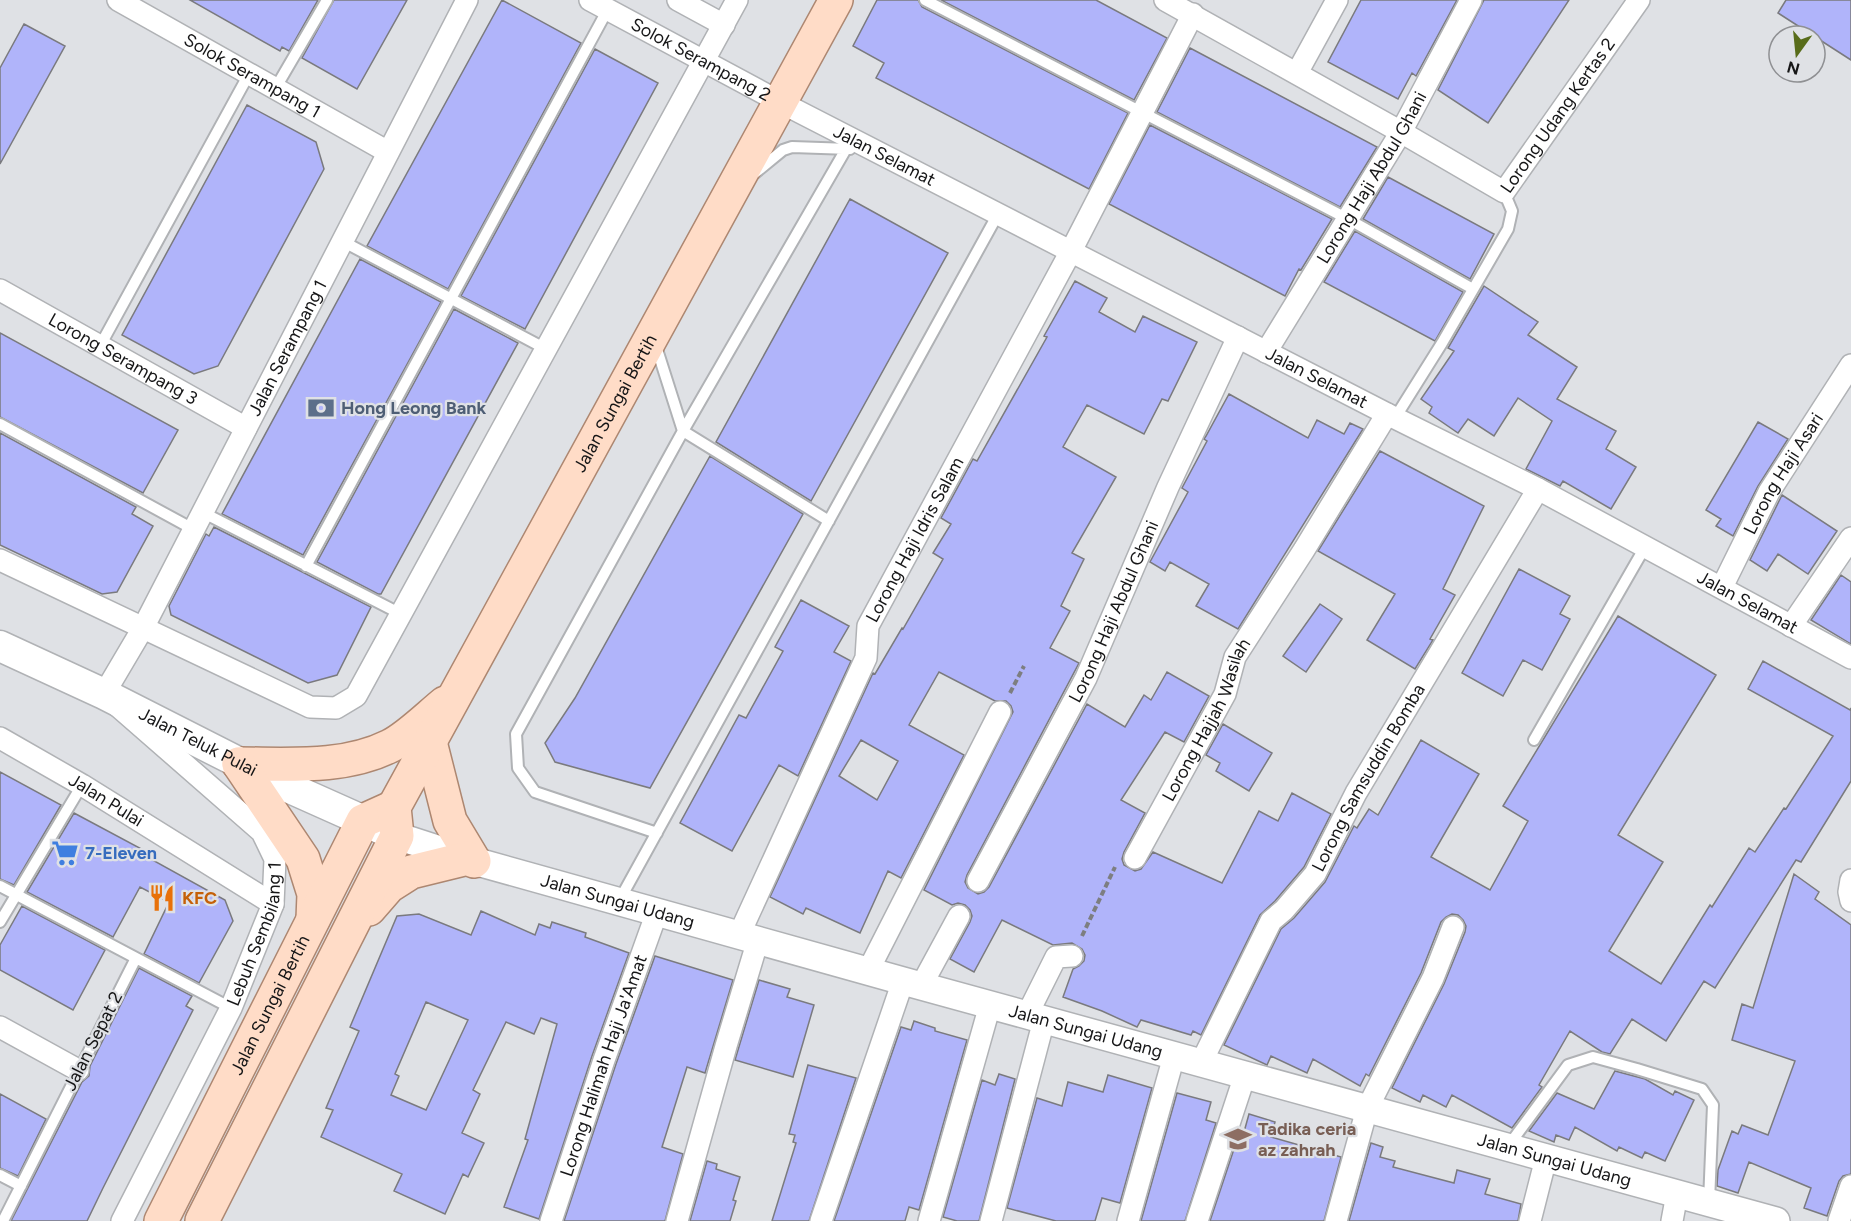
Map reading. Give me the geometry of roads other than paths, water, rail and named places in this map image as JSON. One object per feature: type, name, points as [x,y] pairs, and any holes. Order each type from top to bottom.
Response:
[{"type":"main road","name":"Jalan Sungai Bertih","points":[[202,1221],[348,934],[430,742],[836,0]]},
{"type":"main road","name":"Jalan Teluk Pulai","points":[[0,646],[104,694],[239,764],[363,821]]},
{"type":"main road","points":[[239,764],[327,763],[358,757],[392,745],[456,694]]},
{"type":"main road","points":[[348,934],[390,886],[411,872],[471,860],[450,821],[430,742]]},
{"type":"main road","points":[[239,764],[303,860],[314,894],[313,920]]},
{"type":"main road","name":"Jalan Sungai Bertih","points":[[161,1221],[363,821]]},
{"type":"main road","points":[[363,821],[395,822]]},
{"type":"street","name":"Solok Serampang 1","points":[[118,0],[388,152]]},
{"type":"street","name":"Jalan Serampang 1","points":[[104,694],[142,628],[198,521],[467,0]]},
{"type":"street","points":[[678,0],[724,24]]},
{"type":"street","points":[[0,560],[310,706],[336,708],[356,696],[737,0]]},
{"type":"street","name":"Lorong Udang Kertas 2","points":[[1165,0],[1504,192],[1639,0]]},
{"type":"street","points":[[1297,73],[1337,0]]},
{"type":"street","name":"Lorong Haji Abdul Ghani","points":[[1266,352],[1401,132],[1471,0]]},
{"type":"street","name":"Solok Serampang 2","points":[[599,5],[780,102]]},
{"type":"street","name":"Lorong Haji Idris Salam","points":[[677,1221],[726,1046],[748,938],[866,658],[868,626],[1071,251],[1192,14]]},
{"type":"street","name":"Jalan Selamat","points":[[780,102],[1391,416],[1538,489],[1851,658]]},
{"type":"street","name":"Lorong Serampang 3","points":[[0,290],[246,428]]},
{"type":"street","name":"Lorong Haji Abdul Ghani","points":[[978,881],[1086,678],[1168,487],[1238,337]]},
{"type":"street","name":"Lorong Haji Asari","points":[[1722,587],[1769,492],[1851,365]]},
{"type":"street","name":"Lorong Hajjah Wasilah","points":[[1135,858],[1225,694],[1235,657],[1391,416]]},
{"type":"street","name":"Lorong Samsuddin Bomba","points":[[1201,1064],[1270,921],[1284,910],[1315,874],[1356,793],[1538,489]]},
{"type":"street","points":[[1791,626],[1851,538]]},
{"type":"street","name":"Lebuh Sembilang 1","points":[[104,694],[262,832],[275,859],[273,904],[231,1008],[122,1221]]},
{"type":"street","points":[[868,971],[1000,712]]},
{"type":"street","name":"Jalan Pulai","points":[[0,738],[82,785],[273,904]]},
{"type":"street","name":"Jalan Sungai Udang","points":[[395,822],[471,860],[1201,1064],[1776,1221]]},
{"type":"street","points":[[1851,880],[1849,892],[1851,901]]},
{"type":"street","name":"Lorong Halimah Haji Ja'Amat","points":[[551,1221],[604,1060],[657,912]]},
{"type":"street","points":[[821,1221],[912,983],[959,916]]},
{"type":"street","points":[[1336,1221],[1367,1109],[1433,978],[1453,927]]},
{"type":"street","points":[[991,1221],[1036,1018],[1056,957],[1072,956]]},
{"type":"street","points":[[929,1221],[990,1005]]},
{"type":"street","points":[[0,1027],[78,1070]]},
{"type":"street","points":[[1128,1221],[1174,1056]]},
{"type":"street","points":[[1197,1221],[1245,1075]]},
{"type":"street","points":[[1530,1221],[1546,1158]]},
{"type":"street","points":[[1839,1221],[1851,1186]]},
{"type":"street","points":[[1672,1221],[1677,1194]]},
{"type":"lane","points":[[275,89],[327,0]]},
{"type":"lane","points":[[925,0],[1348,219],[1473,289]]},
{"type":"lane","points":[[306,566],[451,300],[599,5]]},
{"type":"lane","points":[[100,346],[249,74]]},
{"type":"lane","points":[[730,194],[783,150],[792,147],[877,152]]},
{"type":"lane","points":[[657,833],[535,792],[518,768],[516,734],[683,431],[846,149]]},
{"type":"lane","points":[[1391,416],[1473,289],[1508,229],[1512,211],[1504,192]]},
{"type":"lane","points":[[619,902],[998,214]]},
{"type":"lane","points":[[342,241],[546,349]]},
{"type":"lane","points":[[653,334],[683,431],[829,521]]},
{"type":"lane","points":[[0,424],[198,521],[306,566],[401,614]]},
{"type":"lane","points":[[1534,740],[1645,547]]},
{"type":"lane","points":[[0,922],[82,785]]},
{"type":"lane","points":[[0,886],[231,1008]]},
{"type":"lane","name":"Jalan Sepat 2","points":[[3,1221],[136,958]]},
{"type":"lane","points":[[1508,1147],[1568,1065],[1593,1058],[1637,1069],[1702,1089],[1713,1105],[1709,1203]]},
{"type":"lane","points":[[0,1175],[21,1186]]},
{"type":"place","name":"Hong Leong Bank","points":[[321,408]]},
{"type":"place","name":"7-Eleven","points":[[65,853]]},
{"type":"place","name":"KFC","points":[[162,898]]},
{"type":"place","name":"Tadika ceria az zahrah","points":[[1238,1139]]}]
